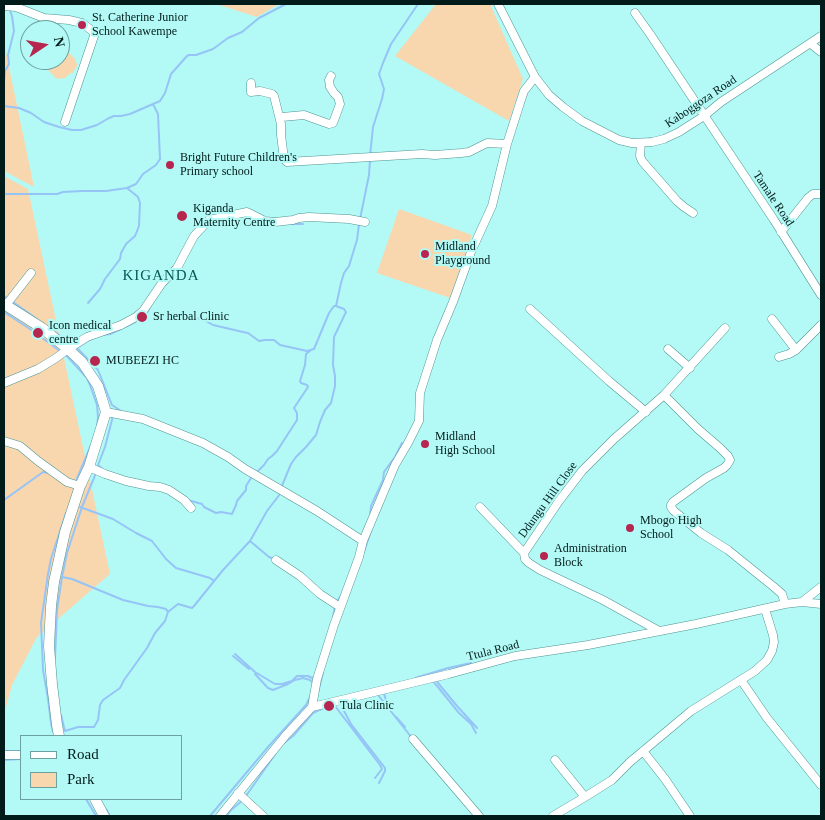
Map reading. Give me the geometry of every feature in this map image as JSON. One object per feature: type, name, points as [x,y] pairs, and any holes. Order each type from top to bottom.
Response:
[{"type":"street","name":"Kaboggoza Road","points":[[498,4],[535,77],[549,95],[582,121],[619,140],[632,143],[664,139],[679,132],[704,116],[720,102],[821,36]]},
{"type":"street","points":[[4,6],[16,7],[44,18],[82,23],[95,33],[65,122]]},
{"type":"street","name":"Tamale Road","points":[[635,13],[782,232],[821,295]]},
{"type":"street","points":[[810,44],[821,52]]},
{"type":"street","points":[[280,116],[304,115],[329,124],[333,123],[340,104],[338,97],[330,87],[331,76]]},
{"type":"street","points":[[220,816],[286,735],[312,707],[317,679],[340,607],[394,465],[419,421],[420,393],[471,252],[492,206],[507,144],[524,92],[535,77]]},
{"type":"street","points":[[251,83],[251,92],[260,91],[274,96],[280,116],[283,156],[287,162],[461,153],[469,152],[487,143],[507,144]]},
{"type":"street","points":[[641,143],[640,156],[642,161],[677,201],[693,213]]},
{"type":"street","points":[[782,232],[808,198],[813,194],[821,194]]},
{"type":"street","points":[[4,383],[38,368],[88,337],[121,325],[136,317],[143,311],[162,283],[177,268],[194,236],[209,220],[247,212],[265,221],[275,222],[308,217],[361,221]]},
{"type":"street","points":[[31,273],[5,304],[42,328],[82,362],[98,386],[106,412],[89,467],[80,486],[65,532],[54,582],[49,646],[59,735]]},
{"type":"street","points":[[530,309],[646,412]]},
{"type":"street","points":[[772,319],[796,350]]},
{"type":"street","points":[[779,357],[796,350],[821,325]]},
{"type":"street","name":"Ddungu Hill Close","points":[[659,631],[603,600],[529,564],[524,552],[582,471],[664,395],[725,328]]},
{"type":"street","points":[[668,349],[690,368]]},
{"type":"street","points":[[664,395],[730,460],[724,468],[706,478],[673,502],[671,507],[701,533],[728,550],[774,587],[782,594],[785,604]]},
{"type":"street","points":[[106,412],[143,419],[202,443],[364,541]]},
{"type":"street","points":[[4,440],[20,446],[67,482],[80,486]]},
{"type":"street","points":[[89,467],[126,481],[149,486],[160,486],[184,500],[191,508]]},
{"type":"street","points":[[480,507],[524,552]]},
{"type":"street","points":[[276,560],[293,570],[320,594],[340,607]]},
{"type":"street","points":[[802,602],[821,586]]},
{"type":"street","name":"Ttula Road","points":[[312,707],[515,656],[588,645],[785,604],[802,602],[821,604]]},
{"type":"street","points":[[553,816],[567,813],[585,797],[612,780],[630,762],[691,711],[761,666],[772,651],[774,642],[765,609]]},
{"type":"street","points":[[741,680],[767,718],[821,785]]},
{"type":"street","points":[[414,739],[479,816]]},
{"type":"street","points":[[643,751],[690,816]]},
{"type":"street","points":[[4,756],[20,754]]},
{"type":"street","points":[[555,760],[585,797]]},
{"type":"street","points":[[813,774],[821,769]]},
{"type":"street","points":[[238,794],[263,816]]},
{"type":"street","points":[[96,800],[104,816]]},
{"type":"green space","points":[[216,4],[279,4],[257,17]]},
{"type":"green space","points":[[436,4],[490,4],[523,79],[509,121],[395,56]]},
{"type":"green space","points":[[4,43],[34,187],[4,171]]},
{"type":"green space","points":[[70,54],[78,64],[73,73],[65,78],[57,79],[48,70],[70,70]]},
{"type":"green space","points":[[4,176],[28,189],[110,574],[37,637],[12,685],[4,715]]},
{"type":"green space","name":"Midland Playground","points":[[399,209],[472,235],[450,298],[377,273]]},
{"type":"waterway","points":[[4,106],[19,108],[31,113],[44,122],[72,130],[81,130],[97,125],[114,116],[130,114],[160,101],[165,93],[171,74],[187,56],[213,49],[228,38],[242,32],[259,18],[286,4]]},
{"type":"waterway","points":[[370,156],[373,127],[384,89],[379,74],[391,44],[418,4]]},
{"type":"waterway","points":[[4,83],[14,31],[9,8]]},
{"type":"waterway","points":[[88,303],[120,259],[126,244],[135,236],[139,226],[140,203],[138,197],[127,188],[136,184],[143,174],[156,165],[160,159],[158,114],[153,104]]},
{"type":"waterway","points":[[360,219],[369,175],[370,160]]},
{"type":"waterway","points":[[4,194],[57,194],[127,188]]},
{"type":"waterway","points":[[285,224],[303,224]]},
{"type":"waterway","points":[[171,314],[185,314],[213,325],[248,333],[259,341],[274,340],[280,345],[307,351],[314,349],[329,313],[336,306],[344,273],[349,266],[357,240],[359,224]]},
{"type":"waterway","points":[[4,296],[9,299]]},
{"type":"waterway","points":[[13,302],[37,319]]},
{"type":"waterway","points":[[125,327],[139,320],[147,313],[151,305]]},
{"type":"waterway","points":[[281,488],[291,464],[316,435],[325,410],[331,403],[335,386],[333,365],[334,337],[346,312],[344,309],[336,306]]},
{"type":"waterway","points":[[4,312],[60,351]]},
{"type":"waterway","points":[[49,328],[72,344]]},
{"type":"waterway","points":[[102,335],[121,329]]},
{"type":"waterway","points":[[91,339],[77,348],[98,370],[112,405],[121,411]]},
{"type":"waterway","points":[[256,473],[277,451],[297,420],[297,413],[294,408],[308,387],[300,381],[306,354],[311,350]]},
{"type":"waterway","points":[[65,354],[87,378],[97,405],[97,427]]},
{"type":"waterway","points":[[113,416],[132,418],[201,443],[238,464],[253,475],[246,486],[246,490],[237,501],[232,514],[216,513],[202,504],[184,499],[170,488],[124,479],[104,470],[98,465],[113,416]]},
{"type":"waterway","points":[[370,515],[371,506],[383,480],[384,472],[402,443]]},
{"type":"waterway","points":[[75,481],[91,445]]},
{"type":"waterway","points":[[4,500],[43,472],[49,473]]},
{"type":"waterway","points":[[55,658],[57,610],[67,553],[82,507],[97,473]]},
{"type":"waterway","points":[[61,715],[65,731],[78,727],[94,727],[98,720],[100,705],[103,700],[120,688],[155,633],[165,621],[168,612],[178,604],[192,608],[194,606],[223,570],[250,541],[267,511],[280,494]]},
{"type":"waterway","points":[[80,507],[113,519],[152,541],[176,568],[210,578],[214,581]]},
{"type":"waterway","points":[[53,732],[43,670],[41,623],[51,559],[66,513]]},
{"type":"waterway","points":[[364,552],[371,531]]},
{"type":"waterway","points":[[250,541],[274,559]]},
{"type":"waterway","points":[[62,577],[72,579],[123,600],[166,609],[168,612]]},
{"type":"waterway","points":[[336,603],[342,594]]},
{"type":"waterway","points":[[333,618],[335,605]]},
{"type":"waterway","points":[[235,654],[255,672],[275,684],[292,681],[297,676],[315,677]]},
{"type":"waterway","points":[[233,656],[249,669]]},
{"type":"waterway","points":[[415,678],[471,663]]},
{"type":"waterway","points":[[318,692],[323,673]]},
{"type":"waterway","points":[[255,674],[268,688],[273,690],[303,678],[313,682]]},
{"type":"waterway","points":[[437,680],[477,728]]},
{"type":"waterway","points":[[433,681],[459,713],[471,724],[476,733]]},
{"type":"waterway","points":[[384,693],[387,705]]},
{"type":"waterway","points":[[210,816],[306,705],[311,695]]},
{"type":"waterway","points":[[378,695],[412,738]]},
{"type":"waterway","points":[[342,703],[351,724],[385,768],[379,783]]},
{"type":"waterway","points":[[284,743],[293,736],[313,713],[335,705]]},
{"type":"waterway","points":[[335,706],[380,765],[382,769],[375,778]]},
{"type":"waterway","points":[[396,717],[405,727]]},
{"type":"waterway","points":[[4,751],[20,751]]},
{"type":"waterway","points":[[246,796],[276,753]]},
{"type":"waterway","points":[[4,760],[20,759]]},
{"type":"waterway","points":[[87,800],[96,816]]},
{"type":"waterway","points":[[226,816],[243,800]]},
{"type":"waterway","points":[[106,809],[110,816]]},
{"type":"place","name":"St. Catherine Junior School Kawempe","points":[[82,25]]},
{"type":"place","name":"Bright Future Children's Primary school","points":[[170,165]]},
{"type":"place","name":"Kiganda Maternity Centre","points":[[182,216]]},
{"type":"place","name":"Midland Playground","points":[[425,254]]},
{"type":"place","name":"Sr herbal Clinic","points":[[142,317]]},
{"type":"place","name":"Icon medical centre","points":[[38,333]]},
{"type":"place","name":"MUBEEZI HC","points":[[95,361]]},
{"type":"place","name":"Midland High School","points":[[425,444]]},
{"type":"place","name":"Mbogo High School","points":[[630,528]]},
{"type":"place","name":"Administration Block","points":[[544,556]]},
{"type":"place","name":"Tula Clinic","points":[[329,706]]},
{"type":"district","name":"KIGANDA","points":[[161,276]]}]
